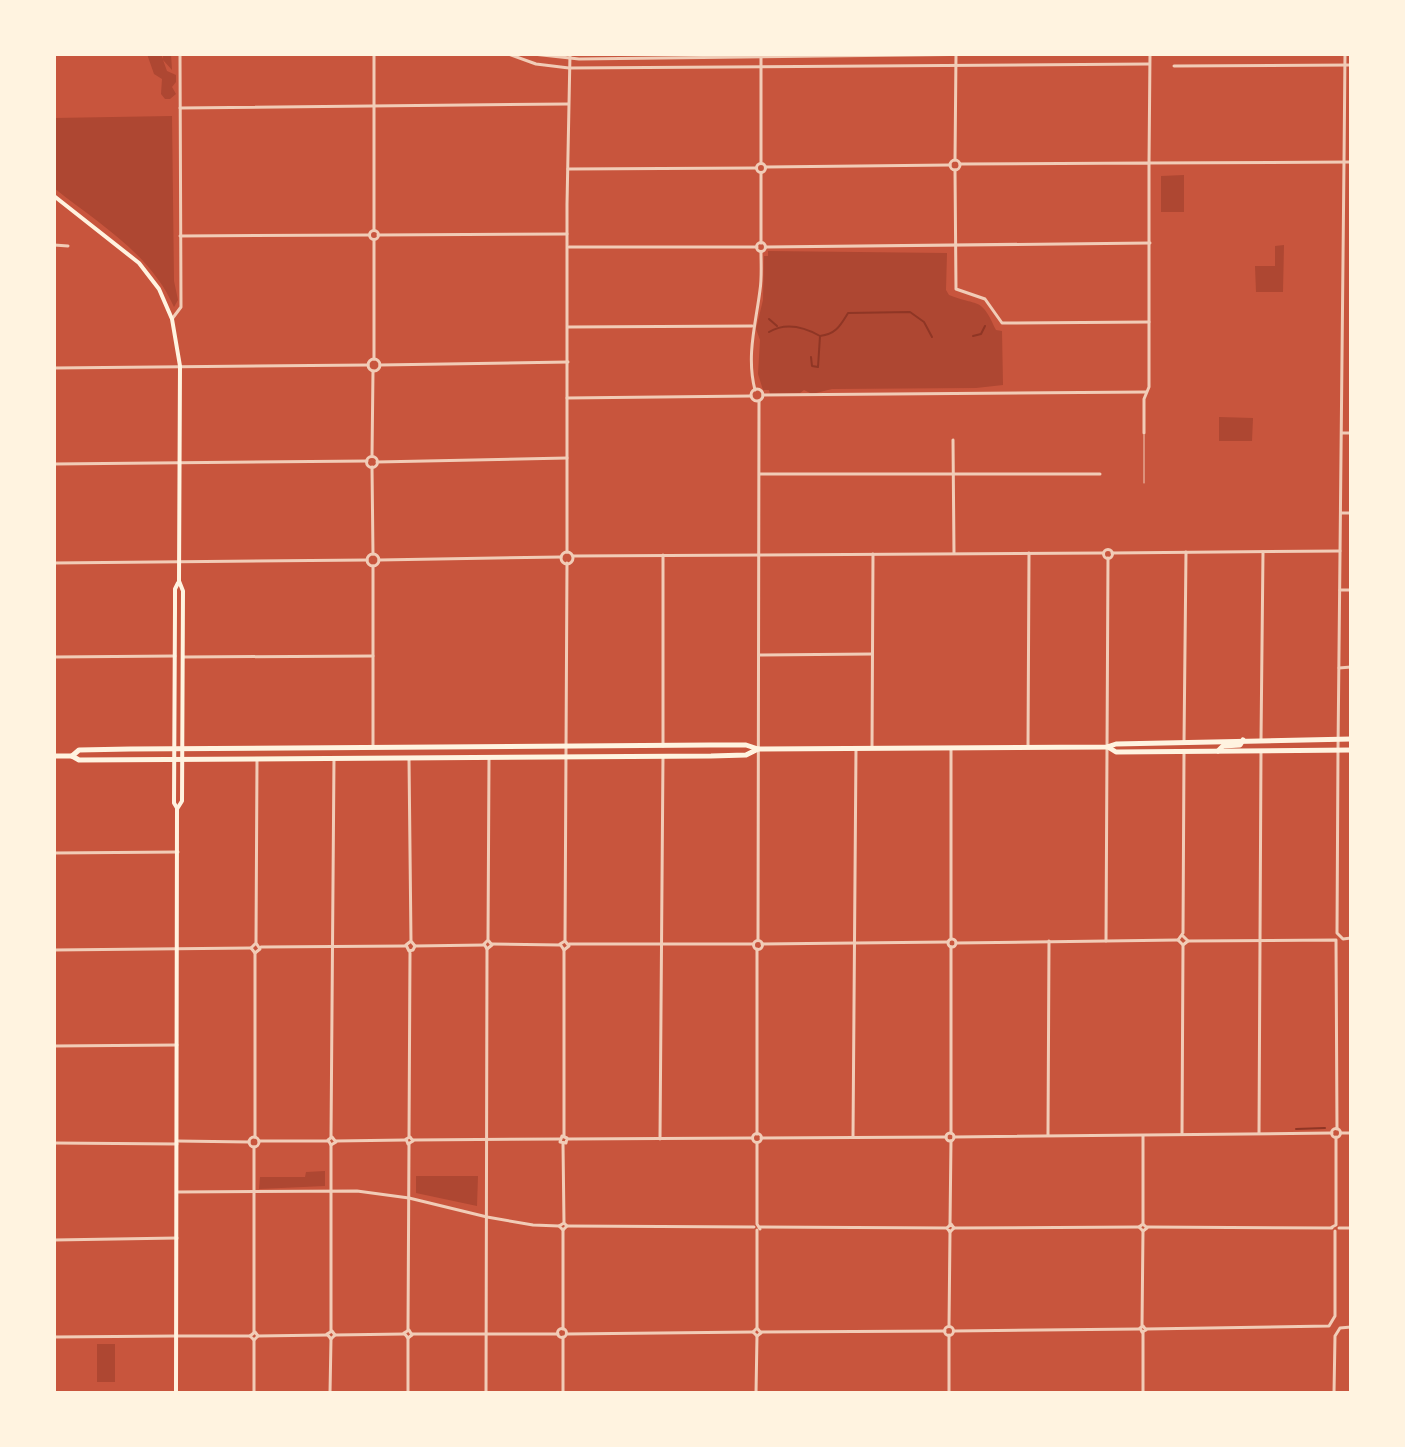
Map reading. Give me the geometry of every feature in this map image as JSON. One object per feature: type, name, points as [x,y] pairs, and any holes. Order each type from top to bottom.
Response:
[{"type":"highway","points":[[72,756],[79,750],[746,745],[758,749],[1107,747],[1116,744],[1351,739]]},
{"type":"highway","points":[[1217,751],[1223,746],[1240,745],[1243,740]]},
{"type":"highway","points":[[1107,747],[1116,752],[1351,750]]},
{"type":"highway","points":[[54,756],[72,756],[79,760],[663,756],[746,755],[758,749]]},
{"type":"main road","points":[[54,196],[139,263],[159,289],[172,319],[180,366],[180,560],[179,581],[175,589],[174,749],[178,852],[176,1393]]},
{"type":"main road","points":[[177,809],[182,801],[183,591],[179,581]]},
{"type":"street","points":[[172,319],[181,307],[180,54]]},
{"type":"street","points":[[374,54],[374,230],[378,235]]},
{"type":"street","points":[[508,54],[536,64],[569,68],[1149,64]]},
{"type":"street","points":[[533,54],[761,57],[991,54]]},
{"type":"street","points":[[761,163],[766,167],[950,165],[955,160],[956,54]]},
{"type":"street","points":[[1144,433],[1146,392],[1149,387],[1150,54]]},
{"type":"street","points":[[1339,1131],[1338,668],[1346,257],[1345,54]]},
{"type":"street","points":[[567,552],[570,56]]},
{"type":"street","points":[[567,169],[756,168],[761,163],[761,57]]},
{"type":"street","points":[[1174,66],[1351,65]]},
{"type":"street","points":[[180,108],[568,104]]},
{"type":"street","points":[[955,160],[960,164],[1351,162]]},
{"type":"street","points":[[960,164],[955,170],[956,289],[985,299],[1002,323],[1149,322]]},
{"type":"street","points":[[950,165],[955,170]]},
{"type":"street","points":[[567,247],[757,247],[761,243],[761,173],[766,167]]},
{"type":"street","points":[[756,168],[761,173]]},
{"type":"street","points":[[180,236],[369,235],[374,230]]},
{"type":"street","points":[[378,235],[567,234]]},
{"type":"street","points":[[369,235],[374,240]]},
{"type":"street","points":[[378,235],[374,240],[374,359],[380,365]]},
{"type":"street","points":[[761,243],[766,247],[1150,243]]},
{"type":"street","points":[[54,245],[68,246]]},
{"type":"street","points":[[751,396],[755,390],[752,326],[760,291],[761,252],[757,247]]},
{"type":"street","points":[[761,252],[766,247]]},
{"type":"street","points":[[567,327],[752,326]]},
{"type":"street","points":[[1343,356],[1349,356]]},
{"type":"street","points":[[54,368],[368,365],[374,359]]},
{"type":"street","points":[[373,371],[380,365],[568,362]]},
{"type":"street","points":[[368,365],[373,371],[372,456],[377,462]]},
{"type":"street","points":[[755,390],[762,391],[763,395]]},
{"type":"street","points":[[763,395],[1146,392]]},
{"type":"street","points":[[763,395],[759,401],[757,1134],[761,1138],[1351,1133]]},
{"type":"street","points":[[567,398],[751,396],[759,401]]},
{"type":"street","points":[[1342,433],[1351,433]]},
{"type":"street","points":[[953,440],[954,553]]},
{"type":"street","points":[[54,464],[367,461],[372,456]]},
{"type":"street","points":[[372,467],[377,462],[567,458]]},
{"type":"street","points":[[367,461],[372,467],[373,554],[379,560]]},
{"type":"street","points":[[759,474],[1100,474]]},
{"type":"street","points":[[1341,513],[1351,513]]},
{"type":"street","points":[[567,552],[573,556],[1103,553],[1108,549],[1112,553],[1340,551]]},
{"type":"street","points":[[1261,740],[1263,551]]},
{"type":"street","points":[[373,749],[373,566],[379,560],[561,557],[567,552]]},
{"type":"street","points":[[1184,743],[1186,552]]},
{"type":"street","points":[[1028,747],[1029,553]]},
{"type":"street","points":[[1103,553],[1108,558]]},
{"type":"street","points":[[1106,941],[1108,558],[1112,553]]},
{"type":"street","points":[[54,563],[367,560],[373,554]]},
{"type":"street","points":[[872,748],[873,554]]},
{"type":"street","points":[[663,555],[663,746]]},
{"type":"street","points":[[567,563],[572,561],[573,556]]},
{"type":"street","points":[[561,557],[567,563]]},
{"type":"street","points":[[367,560],[373,566]]},
{"type":"street","points":[[563,1393],[567,563]]},
{"type":"street","points":[[1340,590],[1351,590]]},
{"type":"street","points":[[759,655],[872,654]]},
{"type":"street","points":[[54,657],[175,656]]},
{"type":"street","points":[[183,657],[373,656]]},
{"type":"street","points":[[1338,668],[1351,667]]},
{"type":"street","points":[[853,1137],[856,748]]},
{"type":"street","points":[[945,1331],[949,1326],[952,1137],[949,940],[951,748]]},
{"type":"street","points":[[1259,1133],[1261,751]]},
{"type":"street","points":[[1184,752],[1183,936],[1188,941]]},
{"type":"street","points":[[660,1139],[663,756]]},
{"type":"street","points":[[486,1393],[485,947],[490,942],[489,757]]},
{"type":"street","points":[[330,1393],[334,758]]},
{"type":"street","points":[[409,758],[411,941],[415,946]]},
{"type":"street","points":[[54,950],[251,948],[256,943],[257,759]]},
{"type":"street","points":[[54,853],[178,852]]},
{"type":"street","points":[[408,1393],[410,951],[415,946],[485,947],[490,942],[663,945],[949,940],[956,943],[1178,940],[1183,936]]},
{"type":"street","points":[[1183,945],[1188,941],[1351,938]]},
{"type":"street","points":[[1178,940],[1183,945],[1182,1134]]},
{"type":"street","points":[[256,943],[260,947],[405,946],[411,941]]},
{"type":"street","points":[[1048,1135],[1049,941]]},
{"type":"street","points":[[951,947],[956,943]]},
{"type":"street","points":[[757,949],[762,944]]},
{"type":"street","points":[[560,945],[564,950]]},
{"type":"street","points":[[405,946],[410,951]]},
{"type":"street","points":[[255,953],[260,947]]},
{"type":"street","points":[[251,948],[255,953],[255,1137],[259,1141],[752,1138],[757,1134]]},
{"type":"street","points":[[54,1046],[177,1045]]},
{"type":"street","points":[[1334,1135],[1339,1131]]},
{"type":"street","points":[[1143,1135],[1143,1393]]},
{"type":"street","points":[[949,1335],[954,1331],[1327,1327],[1335,1316],[1334,1135]]},
{"type":"street","points":[[54,1143],[249,1142],[255,1137]]},
{"type":"street","points":[[752,1138],[757,1143]]},
{"type":"street","points":[[756,1393],[757,1143],[761,1138]]},
{"type":"street","points":[[254,1393],[254,1147],[259,1141]]},
{"type":"street","points":[[249,1142],[254,1147]]},
{"type":"street","points":[[177,1192],[375,1192],[533,1225],[1351,1228]]},
{"type":"street","points":[[54,1240],[177,1238]]},
{"type":"street","points":[[949,1326],[954,1331]]},
{"type":"street","points":[[1334,1393],[1335,1336],[1337,1330],[1351,1327]]},
{"type":"street","points":[[558,1334],[563,1329]]},
{"type":"street","points":[[54,1337],[565,1336],[945,1331],[949,1335],[949,1393]]},
{"type":"lane","points":[[1144,433],[1144,483]]},
{"type":"shaded area","points":[[147,54],[161,54],[163,59],[163,54],[171,54],[172,70],[163,60],[167,71],[176,75],[172,87],[176,94],[170,99],[165,99],[161,94],[162,79],[154,74]]},
{"type":"shaded area","points":[[172,116],[174,281],[178,300],[174,307],[164,288],[137,255],[54,188],[54,118]]},
{"type":"shaded area","points":[[1184,175],[1184,212],[1161,212],[1161,176]]},
{"type":"shaded area","points":[[1284,245],[1283,292],[1256,292],[1255,266],[1275,266],[1275,246]]},
{"type":"shaded area","points":[[768,251],[947,253],[946,290],[949,295],[978,304],[987,312],[996,330],[1002,331],[1003,385],[832,389],[812,394],[804,390],[800,393],[770,394],[769,390],[763,390],[758,374],[760,340],[756,329],[763,300],[764,256],[768,256]]},
{"type":"shaded area","points":[[1219,417],[1253,418],[1252,441],[1219,441]]},
{"type":"shaded area","points":[[325,1171],[325,1186],[259,1189],[260,1177],[305,1177],[306,1172]]},
{"type":"shaded area","points":[[416,1176],[478,1176],[477,1206],[416,1193]]},
{"type":"shaded area","points":[[97,1344],[115,1344],[115,1382],[97,1382]]},
{"type":"waterway","points":[[811,357],[812,366],[818,367],[820,336],[834,331],[848,313],[910,312],[924,322],[932,337]]},
{"type":"waterway","points":[[769,319],[777,326]]},
{"type":"waterway","points":[[973,336],[981,334],[985,326]]},
{"type":"waterway","points":[[769,332],[782,327],[795,327],[820,336]]},
{"type":"waterway","points":[[1296,1129],[1325,1128]]}]
